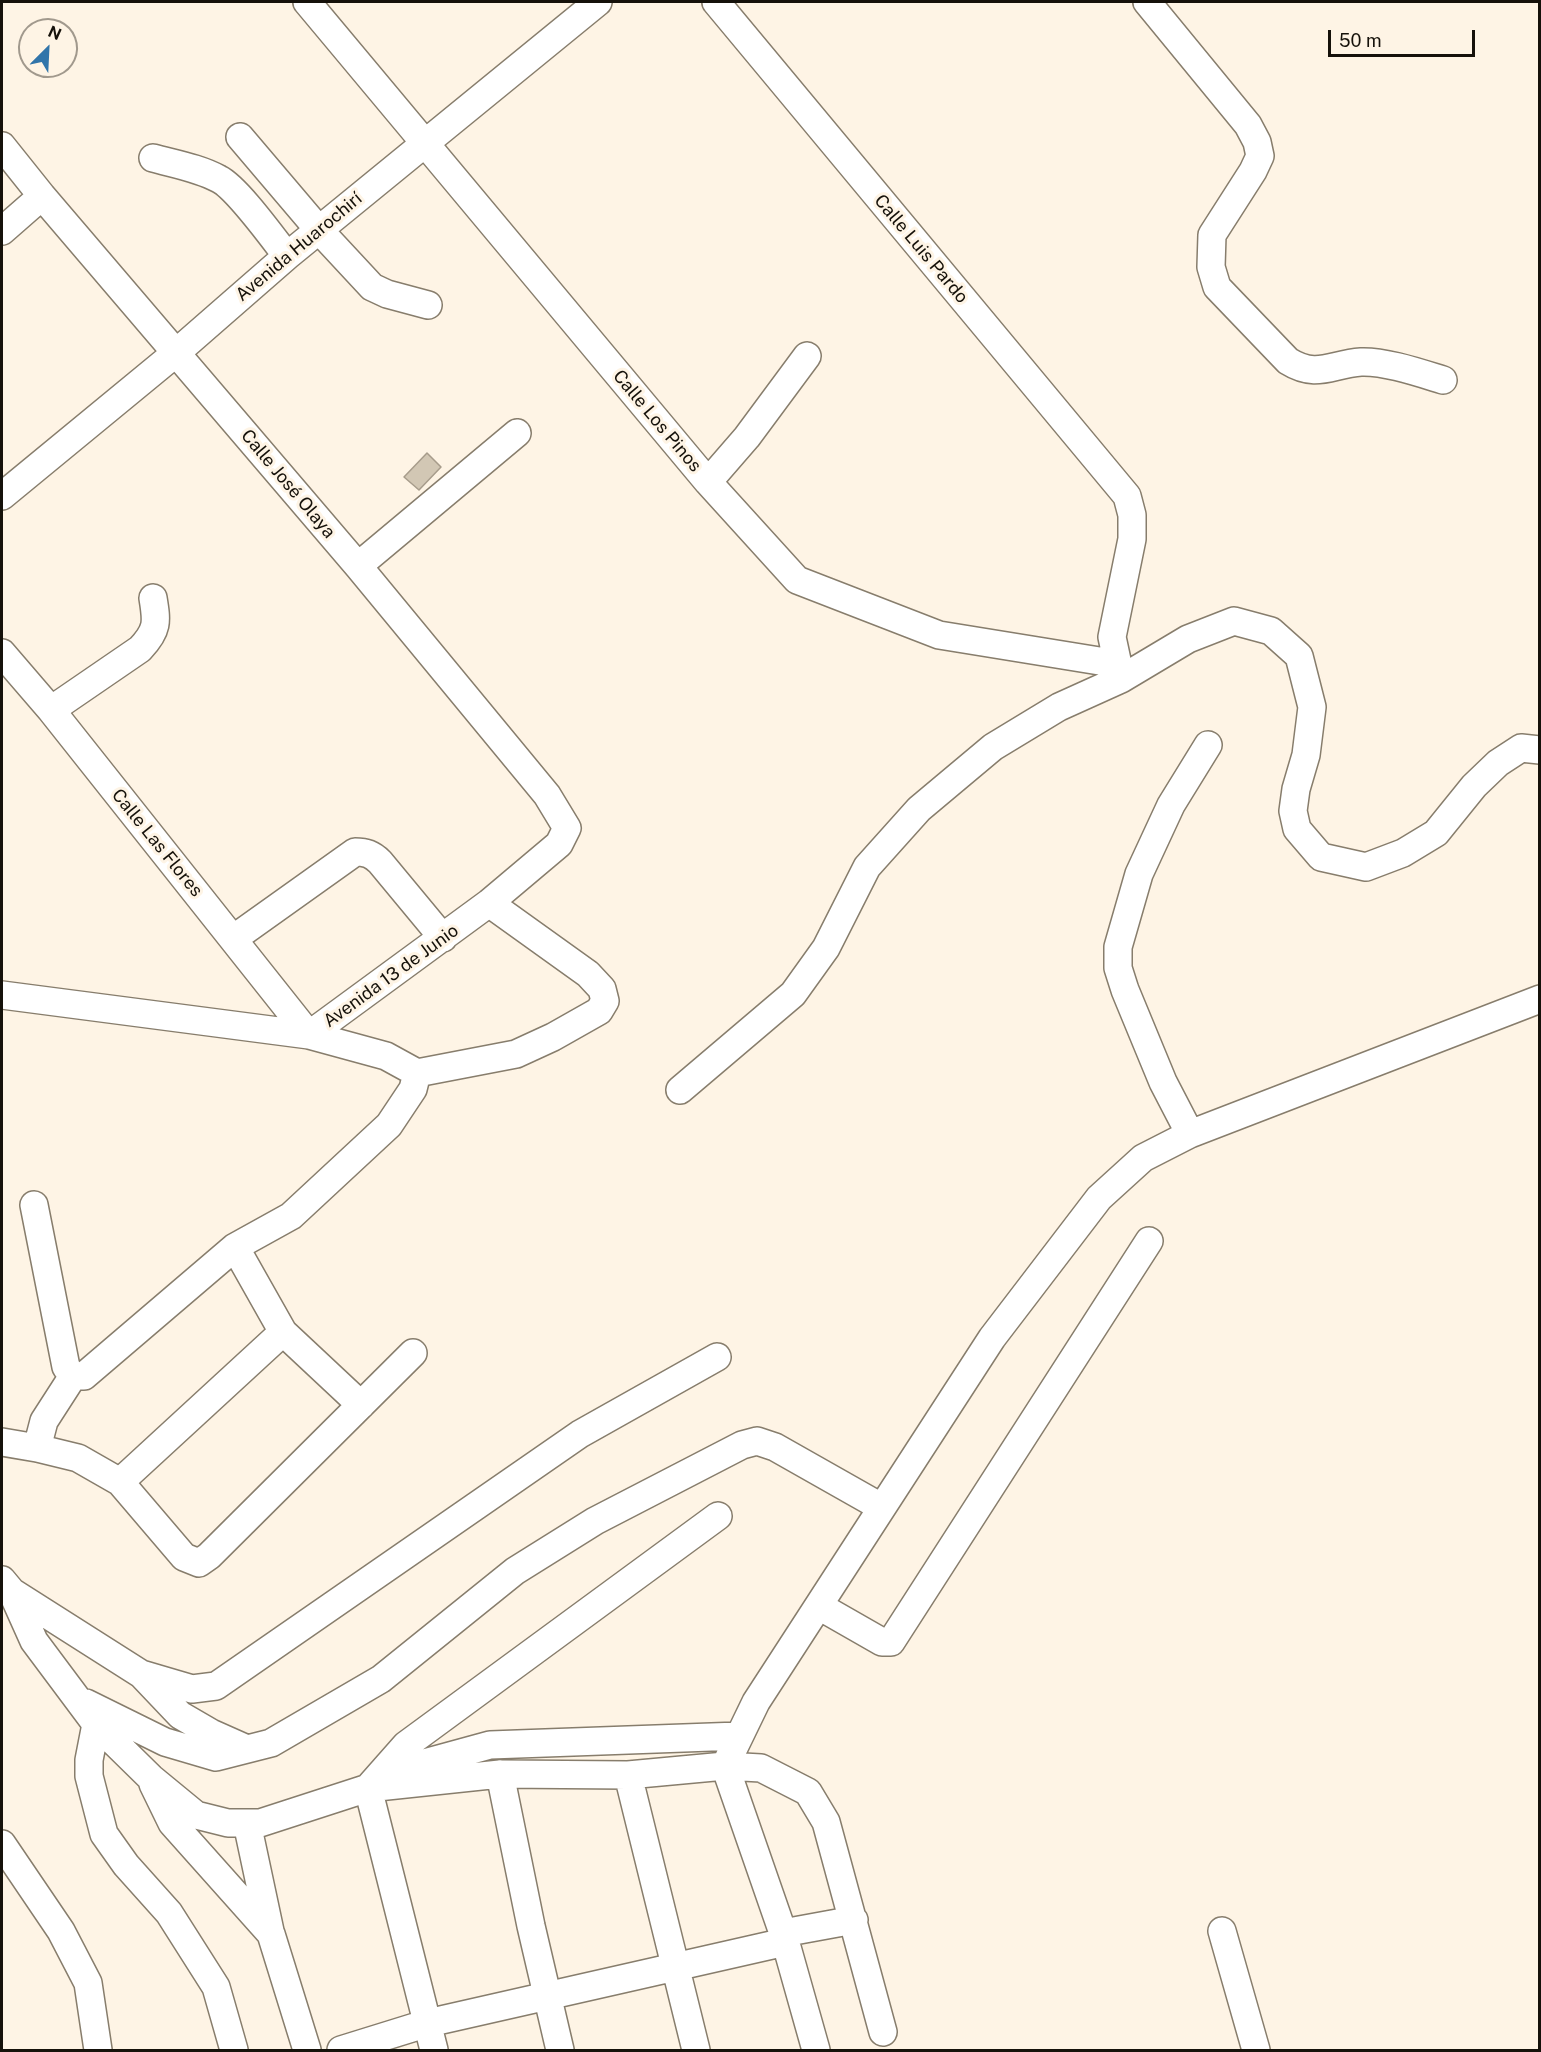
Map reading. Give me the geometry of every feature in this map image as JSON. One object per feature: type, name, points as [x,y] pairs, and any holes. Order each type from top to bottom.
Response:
[{"type":"street","name":"Calle Los Pinos","points":[[307,2],[708,482],[797,580],[939,635],[1120,672]]},
{"type":"street","name":"Avenida Huarochirí","points":[[2,496],[177,352],[287,256],[598,2]]},
{"type":"street","name":"Calle Luis Pardo","points":[[716,2],[1127,496],[1132,515],[1132,540],[1112,637],[1120,672]]},
{"type":"street","points":[[1147,2],[1248,125],[1257,142],[1260,156],[1253,171],[1212,235],[1211,267],[1217,287],[1288,361],[1302,370],[1362,362],[1404,369],[1443,380]]},
{"type":"street","points":[[240,137],[319,230],[372,286],[396,297],[428,305]]},
{"type":"street","name":"Calle José Olaya","points":[[2,146],[42,196],[358,566],[547,795],[567,828]]},
{"type":"street","points":[[153,158],[206,173],[222,180],[287,256]]},
{"type":"street","points":[[2,231],[42,196]]},
{"type":"street","points":[[708,482],[747,437],[807,356]]},
{"type":"street","points":[[358,566],[517,433]]},
{"type":"street","points":[[51,710],[140,649],[149,640],[157,622],[153,598]]},
{"type":"street","points":[[680,1090],[793,994],[826,948],[867,867],[919,809],[993,747],[1120,672],[1188,639],[1234,621],[1271,631],[1299,656],[1312,707],[1306,755],[1296,789],[1293,811],[1297,829],[1321,857],[1366,867],[1403,854],[1436,833],[1473,786],[1498,763],[1521,748],[1539,750]]},
{"type":"street","name":"Calle Las Flores","points":[[2,653],[51,710],[309,1035]]},
{"type":"street","points":[[1190,1134],[1163,1083],[1125,990],[1118,968],[1118,946],[1138,874],[1171,805],[1208,745]]},
{"type":"street","name":"Avenida 13 de Junio","points":[[2,995],[309,1035],[489,903],[559,844],[567,828]]},
{"type":"street","points":[[233,939],[355,852],[373,855],[443,938]]},
{"type":"street","points":[[309,1035],[386,1056],[417,1073],[516,1054],[553,1037],[599,1011],[605,1001],[602,989],[588,974],[489,903]]},
{"type":"street","points":[[816,2050],[784,1938],[725,1766],[756,1702],[992,1338],[1099,1198],[1143,1158],[1190,1134],[1539,999]]},
{"type":"street","points":[[73,1376],[84,1376],[235,1247],[291,1216],[389,1125],[413,1089],[417,1073]]},
{"type":"street","points":[[34,1204],[66,1367],[73,1376]]},
{"type":"street","points":[[819,1606],[882,1642],[891,1642],[1149,1241]]},
{"type":"street","points":[[235,1247],[284,1332],[361,1405]]},
{"type":"street","points":[[120,1482],[284,1332]]},
{"type":"street","points":[[2,1442],[78,1458],[120,1482],[184,1557],[199,1563],[209,1556],[413,1353]]},
{"type":"street","points":[[141,1674],[192,1689],[216,1686],[580,1434],[717,1357]]},
{"type":"street","points":[[37,1448],[44,1421],[73,1376]]},
{"type":"street","points":[[77,1699],[165,1742],[216,1757],[271,1743],[381,1679],[515,1571],[595,1521],[742,1445],[757,1441],[775,1447],[881,1507]]},
{"type":"street","points":[[368,1788],[406,1745],[718,1516]]},
{"type":"street","points":[[7,1586],[141,1674],[180,1715],[211,1733],[247,1749]]},
{"type":"street","points":[[7,1586],[34,1641],[96,1724],[151,1778],[196,1815],[228,1823],[260,1823],[368,1788],[406,1768],[490,1745],[739,1736]]},
{"type":"street","points":[[96,1724],[89,1760],[89,1776],[104,1834],[126,1864],[169,1913],[216,1987],[234,2050]]},
{"type":"street","points":[[368,1788],[500,1774],[628,1775],[725,1766],[761,1768],[808,1792],[826,1822],[883,2032]]},
{"type":"street","points":[[500,1774],[560,2050]]},
{"type":"street","points":[[628,1775],[696,2050]]},
{"type":"street","points":[[151,1778],[172,1823],[271,1934]]},
{"type":"street","points":[[368,1788],[434,2050]]},
{"type":"street","points":[[247,1823],[271,1934],[307,2050]]},
{"type":"street","points":[[2,1844],[61,1931],[88,1983],[98,2050]]},
{"type":"street","points":[[341,2050],[428,2023],[675,1967],[854,1920]]},
{"type":"street","points":[[1222,1932],[1256,2050]]},
{"type":"building","points":[[427,453],[441,467],[419,490],[404,477]]}]
